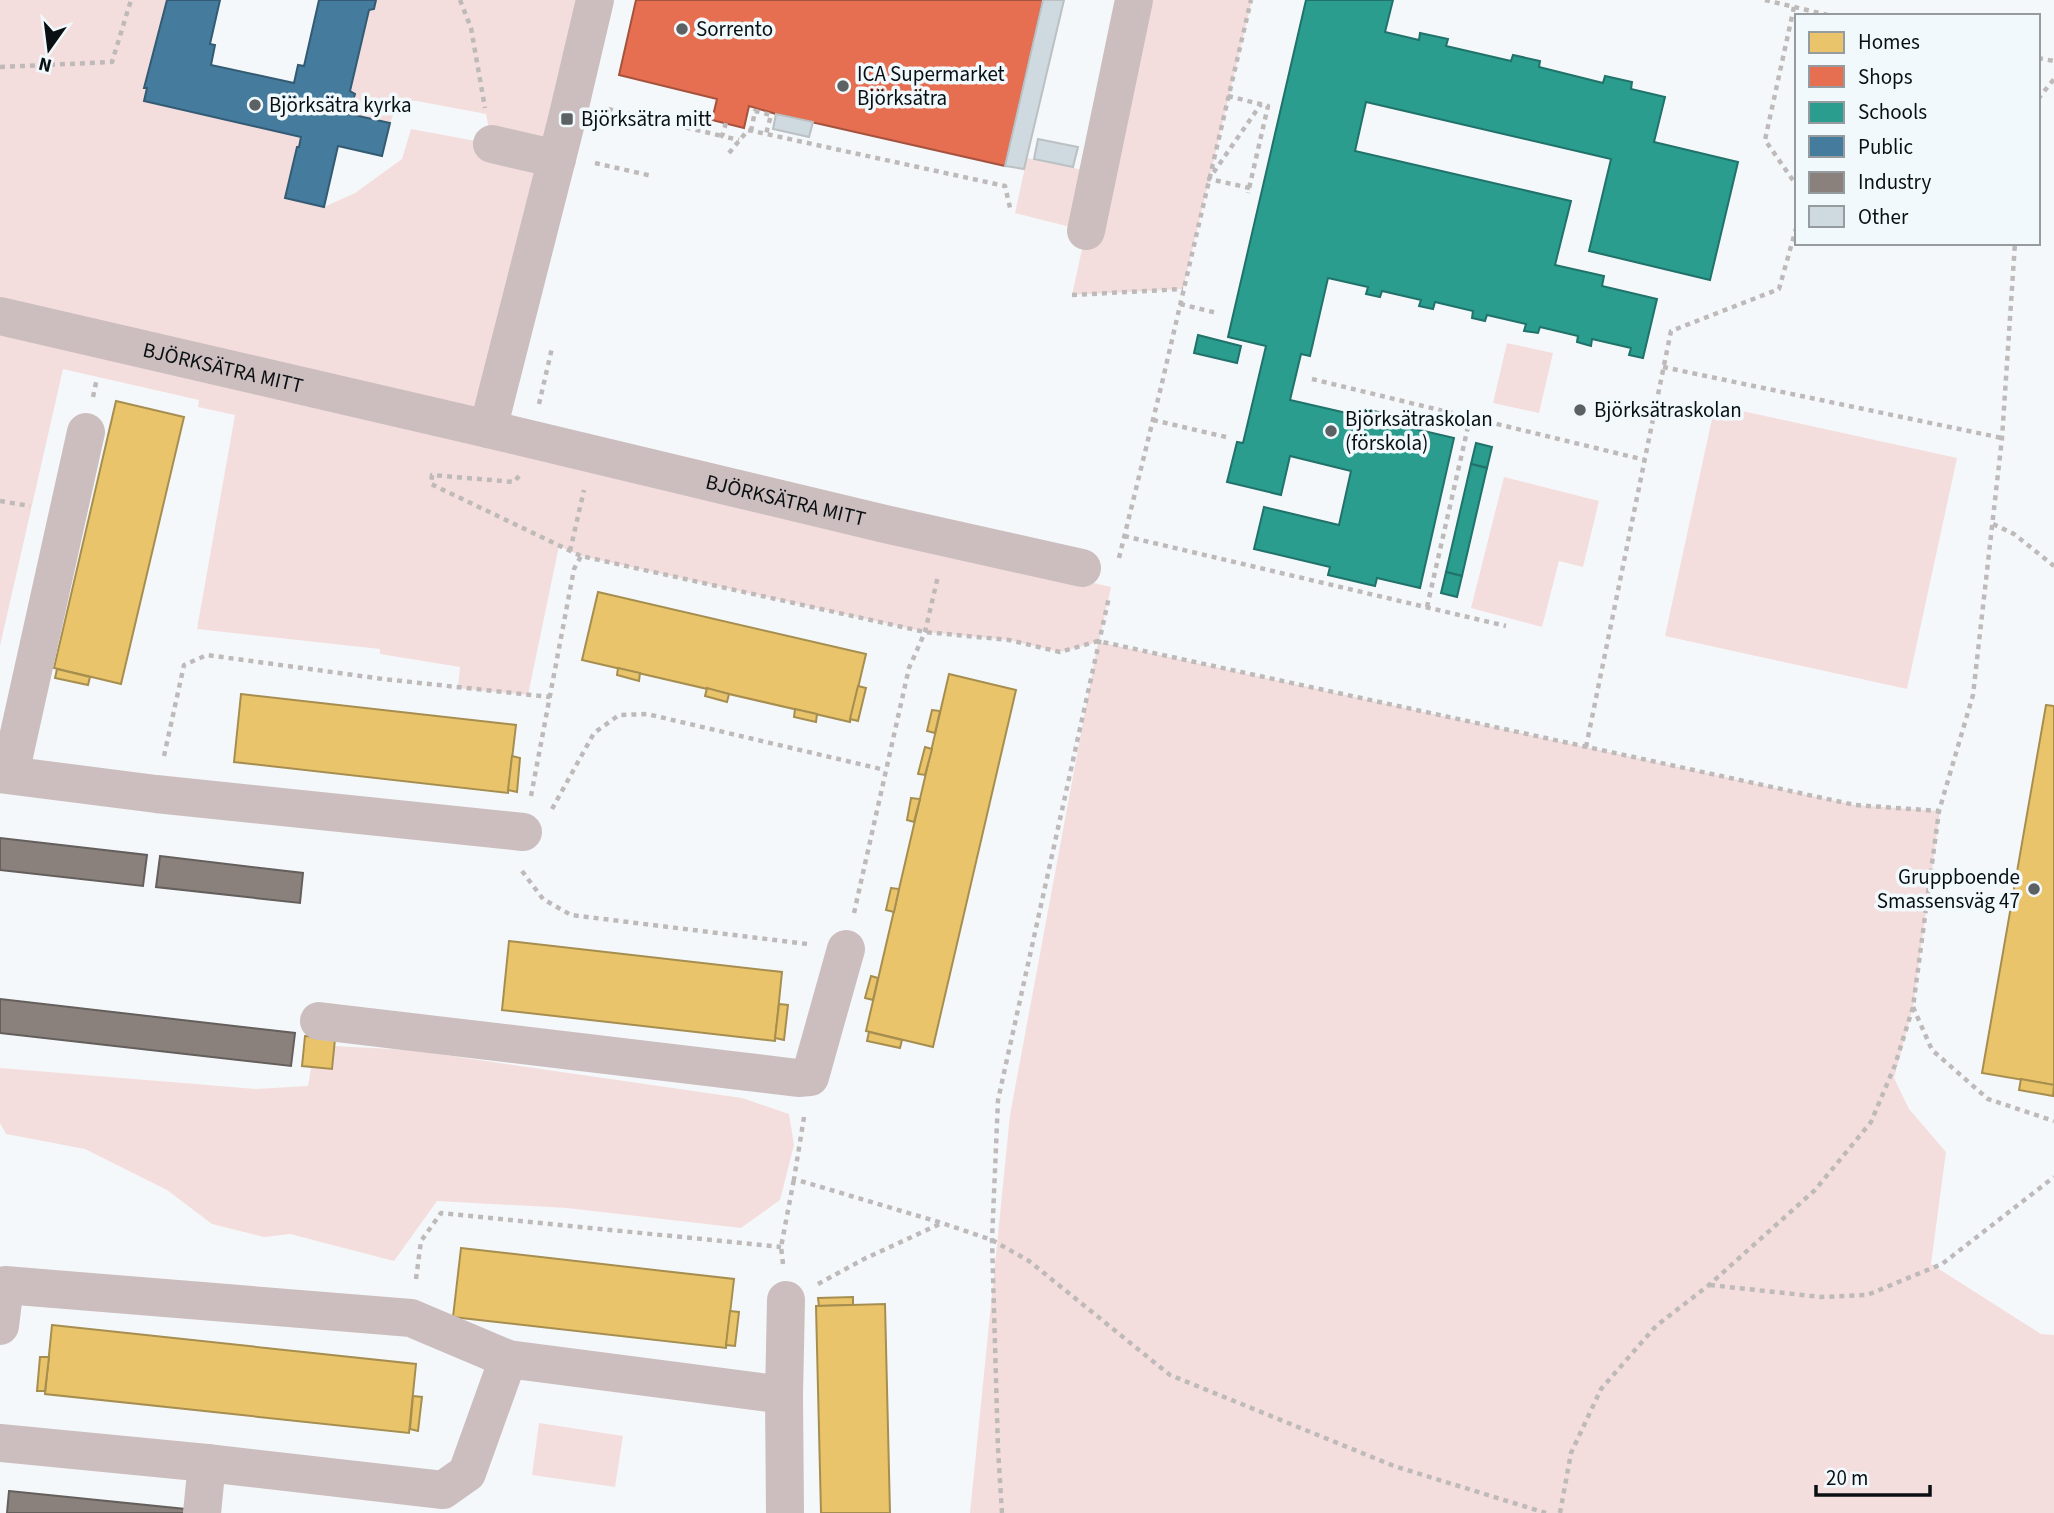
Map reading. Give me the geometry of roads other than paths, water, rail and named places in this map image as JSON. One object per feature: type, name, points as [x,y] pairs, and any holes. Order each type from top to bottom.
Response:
[{"type":"street","points":[[488,429],[595,0]]},
{"type":"street","points":[[1086,231],[1134,0]]},
{"type":"street","points":[[492,144],[557,159]]},
{"type":"street","name":"BJÖRKSÄTRA MITT","points":[[0,316],[885,524],[1104,572]]},
{"type":"street","points":[[86,432],[5,774],[156,794],[523,832]]},
{"type":"street","points":[[319,1021],[798,1078],[810,1077],[846,949]]},
{"type":"street","points":[[0,1326],[5,1285],[411,1318],[508,1359],[784,1395]]},
{"type":"street","points":[[785,1513],[786,1300]]},
{"type":"street","points":[[0,1443],[208,1463],[451,1502],[467,1473],[508,1359]]},
{"type":"street","points":[[202,1513],[208,1463]]},
{"type":"place","name":"Sorrento","points":[[682,29]]},
{"type":"place","name":"ICA Supermarket Björksätra","points":[[843,86]]},
{"type":"place","name":"Björksätra kyrka","points":[[255,105]]},
{"type":"place","name":"Björksätra mitt","points":[[567,119]]},
{"type":"place","name":"Björksätraskolan","points":[[1580,410]]},
{"type":"place","name":"Björksätraskolan (förskola)","points":[[1331,431]]},
{"type":"place","name":"Gruppboende Smassensväg 47","points":[[2034,889]]}]
